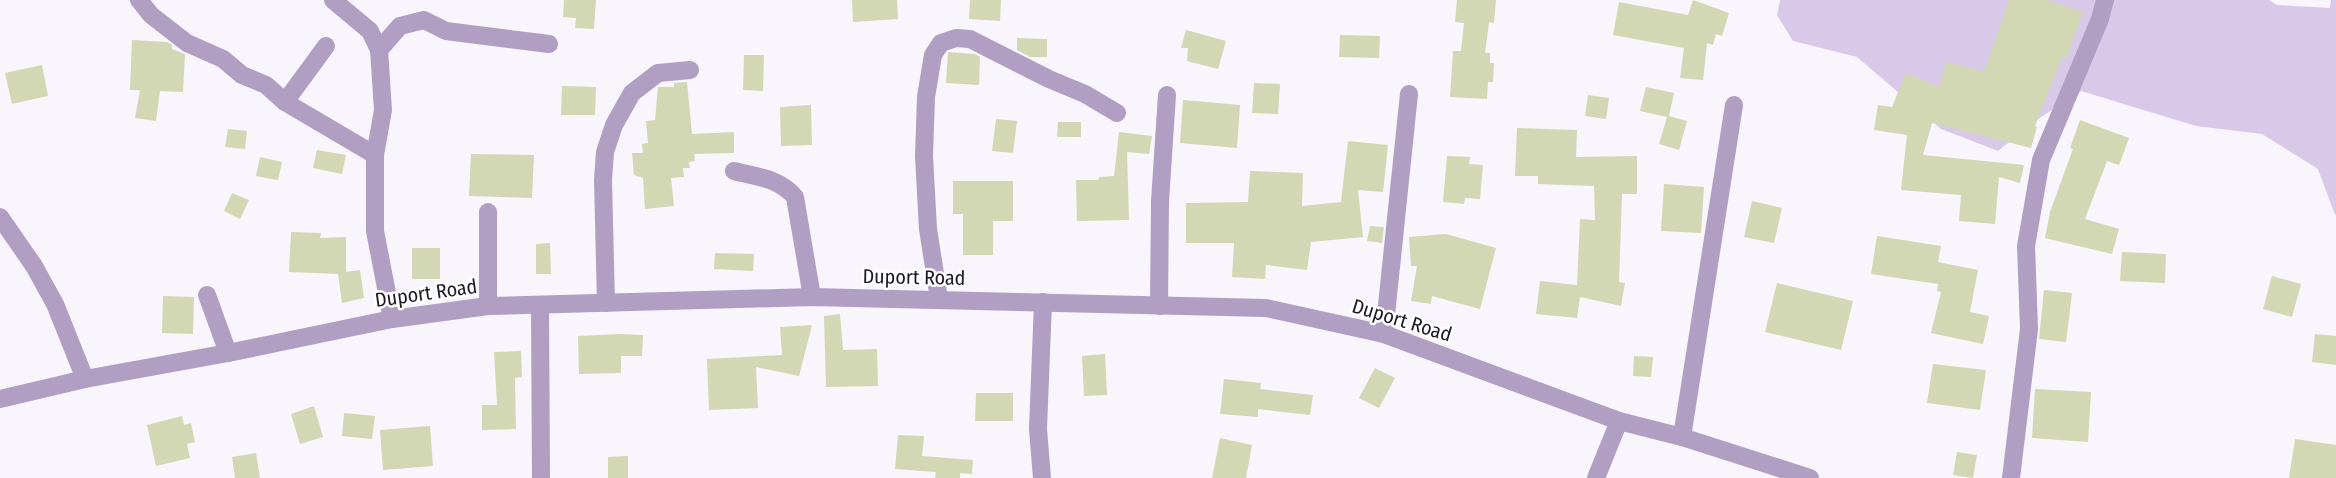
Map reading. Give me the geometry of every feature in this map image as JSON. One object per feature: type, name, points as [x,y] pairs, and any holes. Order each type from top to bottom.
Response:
[{"type":"street","points":[[140,0],[151,15],[187,43],[223,59],[242,75],[266,85],[285,102],[375,155]]},
{"type":"street","points":[[333,0],[370,31],[380,50],[383,110],[375,155],[375,231],[392,319]]},
{"type":"street","points":[[2011,478],[2029,329],[2026,246],[2041,160],[2100,19],[2105,0]]},
{"type":"street","points":[[380,50],[400,26],[424,21],[446,31],[549,44]]},
{"type":"street","points":[[939,299],[928,229],[924,156],[926,97],[933,55],[941,43],[956,38],[970,39],[1049,79],[1085,94],[1117,113]]},
{"type":"street","points":[[285,102],[326,46]]},
{"type":"street","points":[[606,303],[603,180],[605,152],[614,125],[633,93],[658,73],[690,70]]},
{"type":"street","points":[[1384,334],[1408,94]]},
{"type":"street","points":[[1159,306],[1160,201],[1167,95]]},
{"type":"street","points":[[1682,437],[1734,105]]},
{"type":"street","points":[[734,171],[776,181],[787,187],[795,197],[812,297]]},
{"type":"street","points":[[488,212],[488,306]]},
{"type":"street","points":[[0,217],[34,266],[55,304],[85,379]]},
{"type":"street","points":[[207,295],[228,353]]},
{"type":"street","name":"Duport Road","points":[[0,399],[85,379],[228,353],[392,319],[488,306],[812,297],[1266,308],[1384,334],[1619,421],[1682,437],[1810,478]]},
{"type":"street","points":[[1042,478],[1038,429],[1043,302]]},
{"type":"street","points":[[540,305],[540,478]]},
{"type":"street","points":[[1596,478],[1619,421]]},
{"type":"shaded area","points":[[1780,0],[2269,0],[2277,5],[2330,8],[2331,0],[2336,0],[2336,214],[2318,169],[2262,134],[2196,126],[2081,91],[2041,117],[1998,151],[1941,129],[1857,57],[1793,41],[1777,15]]},
{"type":"building","points":[[564,0],[596,0],[594,29],[575,28],[576,18],[563,17]]},
{"type":"building","points":[[852,0],[897,0],[898,19],[853,22]]},
{"type":"building","points":[[970,0],[1001,0],[1000,21],[969,19]]},
{"type":"building","points":[[1457,0],[1496,0],[1494,23],[1489,22],[1485,53],[1490,53],[1490,63],[1494,63],[1493,82],[1488,82],[1487,99],[1450,97],[1453,51],[1461,51],[1464,23],[1455,22]]},
{"type":"building","points":[[1693,0],[1729,13],[1722,36],[1716,34],[1713,45],[1707,43],[1703,80],[1680,78],[1684,48],[1613,35],[1619,2],[1688,15]]},
{"type":"building","points":[[2009,0],[2047,0],[2083,12],[2066,59],[2062,57],[2035,126],[2037,127],[2031,148],[1932,123],[1923,155],[2024,165],[2020,183],[1999,177],[1995,224],[1959,221],[1961,195],[1901,190],[1907,135],[1874,130],[1878,105],[1892,107],[1906,73],[1939,87],[1946,62],[1984,72]]},
{"type":"building","points":[[1186,30],[1226,41],[1218,69],[1187,61],[1188,48],[1181,48]]},
{"type":"building","points":[[1340,35],[1380,36],[1379,58],[1339,57]]},
{"type":"building","points":[[1017,38],[1047,39],[1047,57],[1030,57],[1017,50]]},
{"type":"building","points":[[132,40],[167,42],[172,45],[172,49],[185,54],[183,92],[160,91],[156,121],[135,118],[140,90],[130,90]]},
{"type":"building","points":[[948,52],[975,54],[980,57],[979,85],[946,83]]},
{"type":"building","points":[[744,55],[764,55],[763,91],[743,90]]},
{"type":"building","points":[[42,65],[48,96],[12,104],[5,73]]},
{"type":"building","points":[[687,82],[692,134],[734,132],[734,153],[694,154],[695,161],[689,162],[690,168],[683,168],[684,177],[671,178],[674,206],[645,209],[643,178],[634,175],[632,153],[643,153],[642,144],[648,143],[646,121],[655,120],[658,87],[674,87],[674,83]]},
{"type":"building","points":[[1254,83],[1280,84],[1278,114],[1252,113]]},
{"type":"building","points":[[562,86],[596,87],[595,115],[561,115]]},
{"type":"building","points":[[1646,87],[1674,93],[1669,116],[1687,121],[1679,150],[1659,144],[1667,117],[1640,111]]},
{"type":"building","points":[[1588,95],[1609,98],[1606,119],[1585,116]]},
{"type":"building","points":[[1183,100],[1240,105],[1237,148],[1180,143]]},
{"type":"building","points":[[811,105],[812,145],[781,146],[780,107]]},
{"type":"building","points":[[996,119],[1017,121],[1013,153],[992,151]]},
{"type":"building","points":[[2080,120],[2129,138],[2119,165],[2107,161],[2085,219],[2119,229],[2112,254],[2045,238],[2050,212],[2073,149],[2070,148]]},
{"type":"building","points":[[1058,122],[1081,122],[1081,137],[1057,137]]},
{"type":"building","points":[[1517,128],[1577,130],[1576,157],[1637,156],[1637,194],[1622,194],[1619,282],[1625,283],[1621,306],[1580,297],[1577,318],[1536,314],[1540,281],[1577,285],[1580,219],[1595,220],[1594,186],[1538,184],[1538,176],[1515,176]]},
{"type":"building","points":[[228,129],[247,131],[245,149],[225,147]]},
{"type":"building","points":[[1119,132],[1152,136],[1149,154],[1127,152],[1129,220],[1077,221],[1076,180],[1098,180],[1099,177],[1114,176]]},
{"type":"building","points":[[1348,141],[1388,145],[1383,192],[1358,190],[1363,237],[1311,242],[1307,270],[1266,265],[1265,279],[1232,277],[1234,243],[1186,243],[1186,203],[1248,202],[1250,171],[1303,173],[1302,206],[1341,202]]},
{"type":"building","points":[[317,150],[346,155],[342,174],[313,168]]},
{"type":"building","points":[[471,154],[534,155],[532,198],[469,196]]},
{"type":"building","points":[[1447,156],[1470,157],[1469,164],[1483,165],[1480,199],[1465,198],[1464,204],[1443,202]]},
{"type":"building","points":[[260,157],[282,162],[278,180],[256,176]]},
{"type":"building","points":[[953,181],[1013,181],[1013,221],[993,221],[993,255],[963,255],[963,214],[953,214]]},
{"type":"building","points":[[1664,184],[1704,187],[1701,233],[1661,231]]},
{"type":"building","points":[[232,193],[249,200],[240,219],[224,211]]},
{"type":"building","points":[[1752,201],[1782,208],[1774,243],[1744,237]]},
{"type":"building","points":[[1370,226],[1384,227],[1382,243],[1367,241]]},
{"type":"building","points":[[291,232],[321,233],[320,238],[346,237],[346,272],[360,270],[364,298],[342,303],[338,274],[289,272]]},
{"type":"building","points":[[1446,234],[1496,248],[1480,309],[1432,296],[1431,304],[1411,301],[1417,266],[1411,266],[1409,237]]},
{"type":"building","points":[[1877,236],[1941,246],[1938,262],[1978,270],[1970,312],[1989,316],[1983,344],[1931,333],[1941,292],[1937,291],[1938,284],[1871,274]]},
{"type":"building","points":[[550,243],[551,274],[536,274],[536,244]]},
{"type":"building","points":[[412,248],[440,248],[440,279],[412,279]]},
{"type":"building","points":[[2122,252],[2166,254],[2165,283],[2120,281]]},
{"type":"building","points":[[715,253],[754,254],[753,271],[714,269]]},
{"type":"building","points":[[2272,276],[2301,284],[2292,317],[2263,309]]},
{"type":"building","points":[[1777,283],[1853,301],[1841,350],[1765,332]]},
{"type":"building","points":[[2044,290],[2072,293],[2066,342],[2039,339]]},
{"type":"building","points":[[163,296],[194,297],[193,334],[162,333]]},
{"type":"building","points":[[840,314],[843,350],[877,349],[878,386],[826,387],[824,316]]},
{"type":"building","points":[[812,325],[799,376],[756,367],[758,408],[709,410],[707,359],[782,355],[780,327]]},
{"type":"building","points":[[2315,334],[2336,336],[2336,365],[2312,362]]},
{"type":"building","points":[[643,335],[642,356],[621,356],[621,373],[579,374],[578,336]]},
{"type":"building","points":[[521,351],[522,377],[515,378],[516,429],[482,430],[482,405],[497,405],[494,352]]},
{"type":"building","points":[[1105,354],[1107,395],[1084,396],[1082,356]]},
{"type":"building","points":[[1634,356],[1653,357],[1651,377],[1633,376]]},
{"type":"building","points":[[1933,364],[1986,370],[1980,410],[1927,403]]},
{"type":"building","points":[[1375,368],[1395,378],[1379,408],[1359,398]]},
{"type":"building","points":[[1224,379],[1261,383],[1260,389],[1313,395],[1310,415],[1258,409],[1258,417],[1220,414]]},
{"type":"building","points":[[2035,389],[2091,392],[2088,442],[2032,438]]},
{"type":"building","points":[[976,393],[1013,393],[1013,421],[975,421]]},
{"type":"building","points":[[314,406],[323,437],[300,444],[291,414]]},
{"type":"building","points":[[344,413],[375,416],[372,439],[342,436]]},
{"type":"building","points":[[182,416],[184,425],[191,423],[195,442],[187,444],[190,458],[156,466],[147,425]]},
{"type":"building","points":[[430,426],[433,466],[383,470],[380,430]]},
{"type":"building","points":[[898,435],[924,436],[922,456],[973,460],[972,474],[960,473],[960,478],[935,478],[936,472],[895,469]]},
{"type":"building","points":[[1220,438],[1252,445],[1246,478],[1212,478]]},
{"type":"building","points":[[2295,439],[2336,445],[2336,478],[2289,478]]},
{"type":"building","points":[[1957,452],[1977,455],[1973,478],[1953,475]]},
{"type":"building","points":[[256,453],[260,478],[235,478],[232,457]]},
{"type":"building","points":[[628,456],[628,478],[608,478],[608,457]]}]
